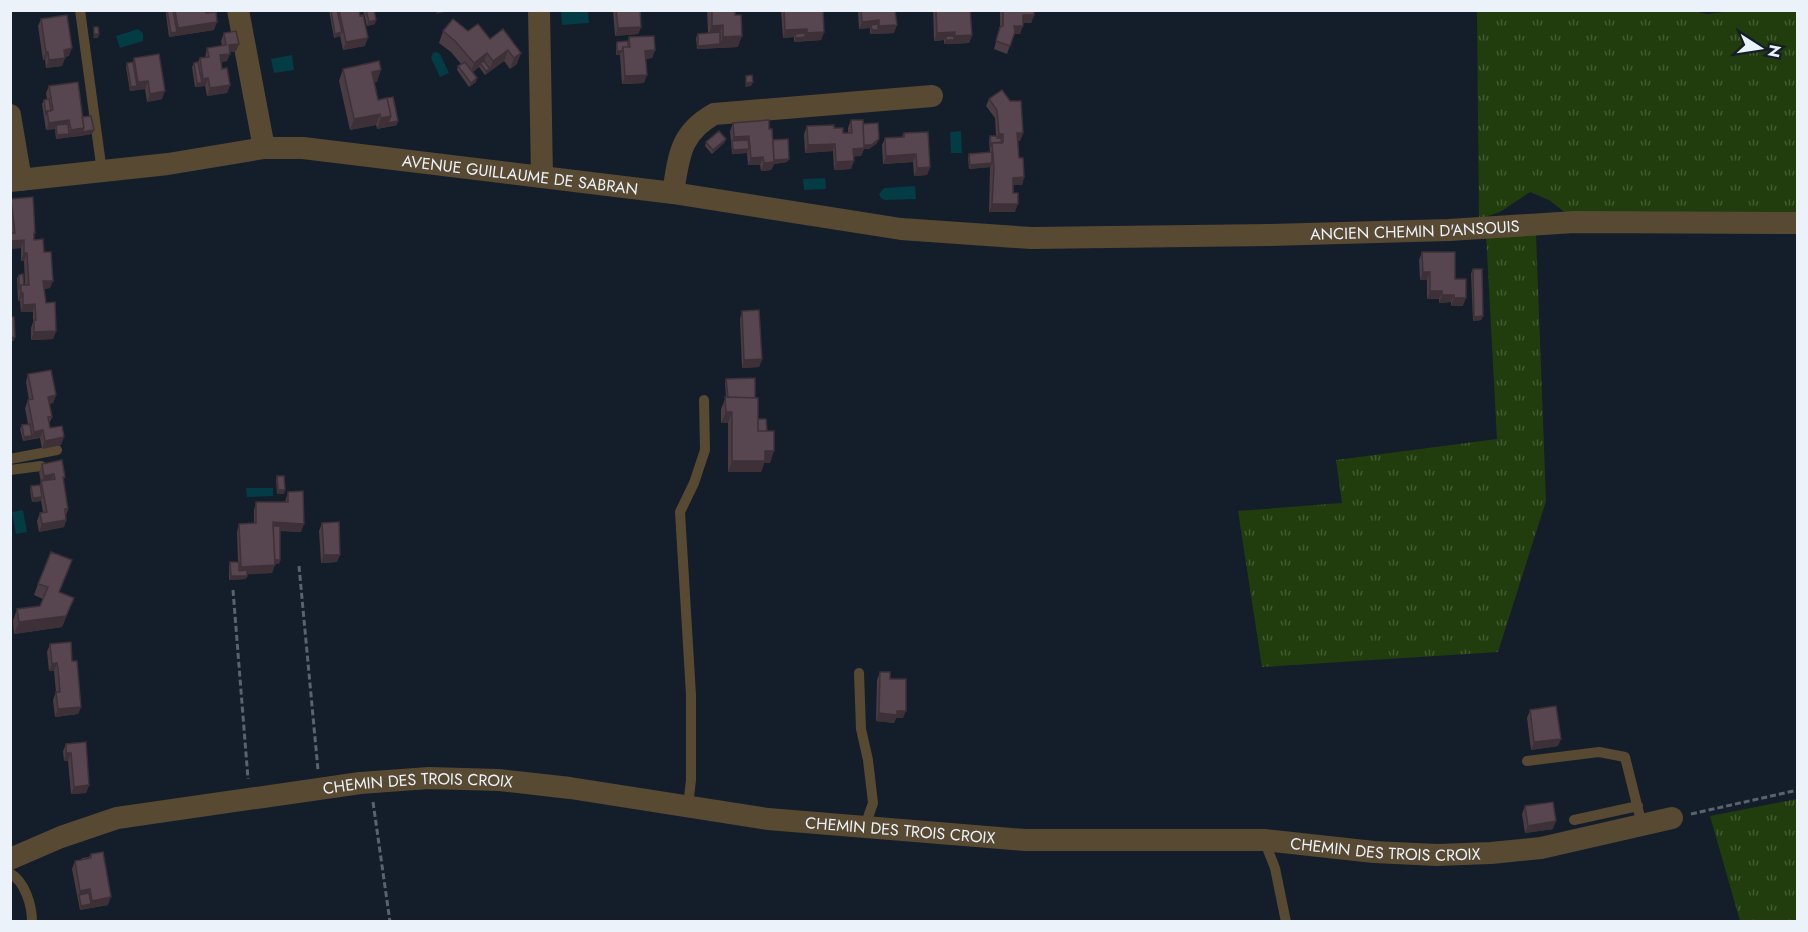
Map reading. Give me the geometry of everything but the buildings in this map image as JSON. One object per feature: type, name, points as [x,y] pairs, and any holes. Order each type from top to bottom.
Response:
[{"type":"street","points":[[238,10],[264,148]]},
{"type":"street","points":[[539,10],[542,177]]},
{"type":"street","points":[[673,193],[680,153],[686,140],[699,123],[714,114],[932,96]]},
{"type":"street","points":[[10,114],[16,181]]},
{"type":"street","name":"AVENUE GUILLAUME DE SABRAN","points":[[16,181],[168,164],[264,148],[303,148],[673,193],[901,229],[1031,238]]},
{"type":"street","name":"ANCIEN CHEMIN D'ANSOUIS","points":[[1031,238],[1449,230],[1575,222],[1797,223]]},
{"type":"street","name":"CHEMIN DES TROIS CROIX","points":[[10,859],[61,837],[117,818],[320,789],[429,778],[499,780],[570,788],[768,819],[1025,840],[1264,840],[1374,852],[1437,855],[1480,854],[1541,848],[1640,816],[1672,818]]},
{"type":"lane","points":[[80,10],[102,172]]},
{"type":"lane","points":[[688,806],[691,780],[691,695],[680,512],[694,483],[705,450],[704,400]]},
{"type":"lane","points":[[10,459],[57,450]]},
{"type":"lane","points":[[10,470],[41,465]]},
{"type":"lane","points":[[859,673],[861,729],[868,760],[873,803],[865,826]]},
{"type":"lane","points":[[1527,761],[1599,752],[1625,757],[1640,816],[1575,820]]},
{"type":"lane","points":[[1264,840],[1275,868],[1286,921]]},
{"type":"lane","points":[[10,873],[15,875],[27,893],[32,921]]},
{"type":"path","points":[[299,566],[320,789]]},
{"type":"path","points":[[233,590],[250,799]]},
{"type":"path","points":[[368,783],[375,808],[390,921]]},
{"type":"path","points":[[1672,818],[1797,790]]},
{"type":"green space","points":[[1688,10],[1707,14],[1740,10],[1797,11],[1797,216],[1567,214],[1549,200],[1530,192],[1500,212],[1479,219],[1477,11]]},
{"type":"green space","points":[[1486,233],[1536,234],[1546,501],[1498,652],[1262,667],[1238,511],[1342,503],[1336,460],[1497,439]]},
{"type":"green space","points":[[1797,799],[1797,921],[1740,921],[1710,816]]},
{"type":"shaded area","points":[[561,11],[588,11],[589,23],[562,25]]},
{"type":"shaded area","points":[[138,29],[143,33],[143,41],[120,48],[116,36]]},
{"type":"shaded area","points":[[436,52],[440,54],[449,73],[440,77],[431,58]]},
{"type":"shaded area","points":[[292,55],[294,70],[274,73],[271,59]]},
{"type":"shaded area","points":[[961,131],[962,153],[951,153],[950,132]]},
{"type":"shaded area","points":[[825,178],[826,189],[804,190],[803,179]]},
{"type":"shaded area","points":[[915,186],[916,199],[885,200],[879,194],[884,188]]},
{"type":"shaded area","points":[[246,488],[273,488],[273,496],[247,497]]},
{"type":"shaded area","points":[[23,510],[27,532],[16,534],[12,512]]}]
